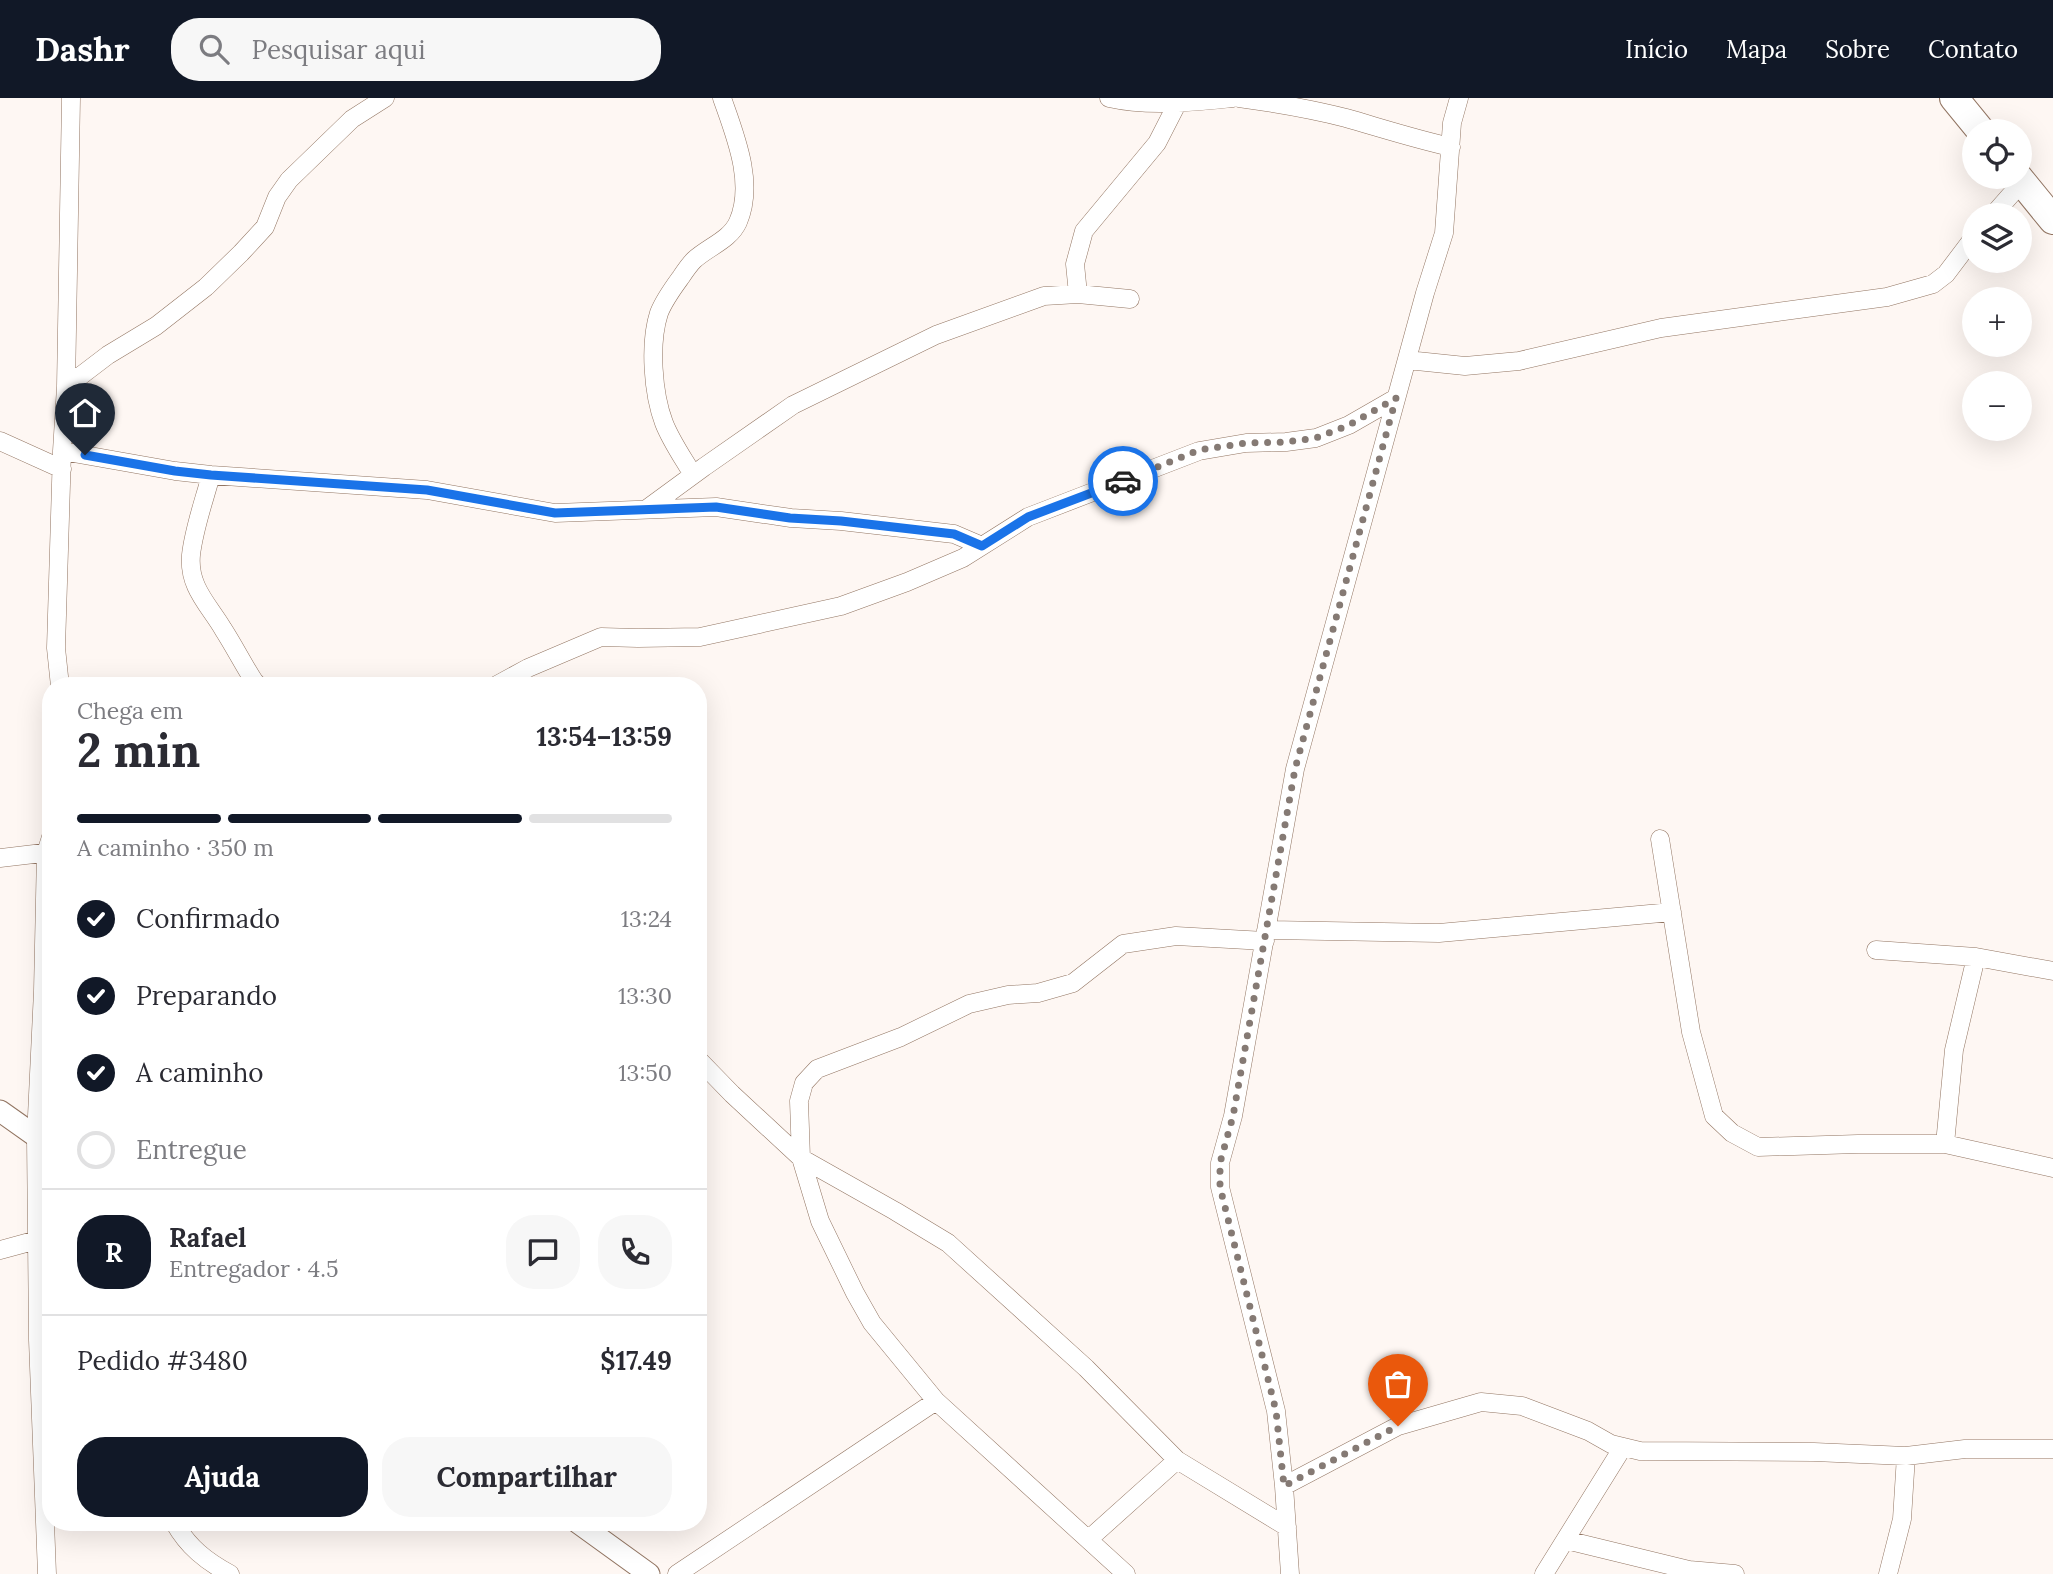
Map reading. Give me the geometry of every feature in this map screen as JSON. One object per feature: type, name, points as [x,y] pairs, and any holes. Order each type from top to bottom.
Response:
[{"type":"highway","points":[[1954,98],[1971,119]]},
{"type":"highway","points":[[2028,189],[2053,219]]},
{"type":"street","points":[[59,677],[56,648],[66,387],[71,98]]},
{"type":"street","points":[[66,387],[108,355],[156,326],[205,287],[265,227],[277,197],[289,180],[352,119],[385,98]]},
{"type":"street","points":[[693,475],[665,426],[656,396],[654,352],[659,315],[668,295],[693,261],[721,241],[737,223],[743,201],[744,174],[740,148],[722,98]]},
{"type":"street","points":[[1109,98],[1153,103],[1233,98]]},
{"type":"street","points":[[1239,98],[1345,118],[1399,135],[1451,147]]},
{"type":"street","points":[[1290,1574],[1276,1411],[1220,1187],[1220,1163],[1233,1116],[1295,769],[1444,233],[1452,123],[1459,98]]},
{"type":"street","points":[[1079,294],[1075,264],[1084,231],[1157,143],[1178,102]]},
{"type":"street","points":[[1407,360],[1465,366],[1519,361],[1661,327],[1887,297],[1933,284],[1946,274],[1962,253]]},
{"type":"street","points":[[648,508],[793,405],[936,335],[1044,296],[1079,294],[1130,299]]},
{"type":"street","points":[[512,677],[601,637],[700,637],[841,606],[962,558],[1028,517],[1199,450],[1246,443],[1316,438],[1349,425],[1396,398]]},
{"type":"street","points":[[0,441],[62,460],[211,475],[427,490],[555,513],[716,507],[790,518],[954,534],[982,546]]},
{"type":"street","points":[[211,475],[195,532],[191,572],[209,610],[222,626],[252,677]]},
{"type":"street","points":[[1660,839],[1691,1031],[1714,1116],[1732,1133],[1758,1147],[1945,1144],[2053,1168]]},
{"type":"street","points":[[0,858],[42,849]]},
{"type":"street","points":[[1126,1574],[936,1401],[872,1323],[820,1221],[801,1158],[799,1101],[804,1083],[817,1069],[901,1037],[969,1004],[1008,995],[1038,993],[1073,983],[1123,944],[1176,936],[1439,933],[1672,912]]},
{"type":"street","points":[[1876,950],[1976,957],[2053,971]]},
{"type":"street","points":[[1945,1144],[1954,1050],[1976,957]]},
{"type":"street","points":[[707,1068],[801,1158],[948,1243],[1086,1368],[1177,1460],[1287,1527]]},
{"type":"street","points":[[0,1111],[42,1141]]},
{"type":"street","points":[[42,1158],[37,1240],[42,1444]]},
{"type":"street","points":[[0,1250],[37,1240]]},
{"type":"street","points":[[677,1574],[936,1401]]},
{"type":"street","points":[[1284,1486],[1398,1426],[1481,1402],[1522,1406],[1588,1431],[1611,1444],[1640,1451],[1814,1452],[1906,1456],[1965,1449],[2053,1449]]},
{"type":"street","points":[[1544,1574],[1623,1447]]},
{"type":"street","points":[[1888,1574],[1902,1519],[1906,1456]]},
{"type":"street","points":[[1088,1539],[1177,1460]]},
{"type":"street","points":[[45,1531],[47,1574]]},
{"type":"street","points":[[179,1531],[198,1554],[230,1574]]},
{"type":"street","points":[[589,1531],[649,1574]]},
{"type":"street","points":[[1566,1540],[1689,1570],[1735,1574]]},
{"type":"way so far","points":[[1123,481],[1199,450],[1246,443],[1316,438],[1349,425],[1396,398],[1295,769],[1233,1116],[1220,1163],[1220,1187],[1276,1411],[1284,1486],[1398,1426]]},
{"type":"route","points":[[85,455],[211,475],[427,490],[555,513],[716,507],[790,518],[954,534],[982,546],[1028,517],[1123,481]]}]
